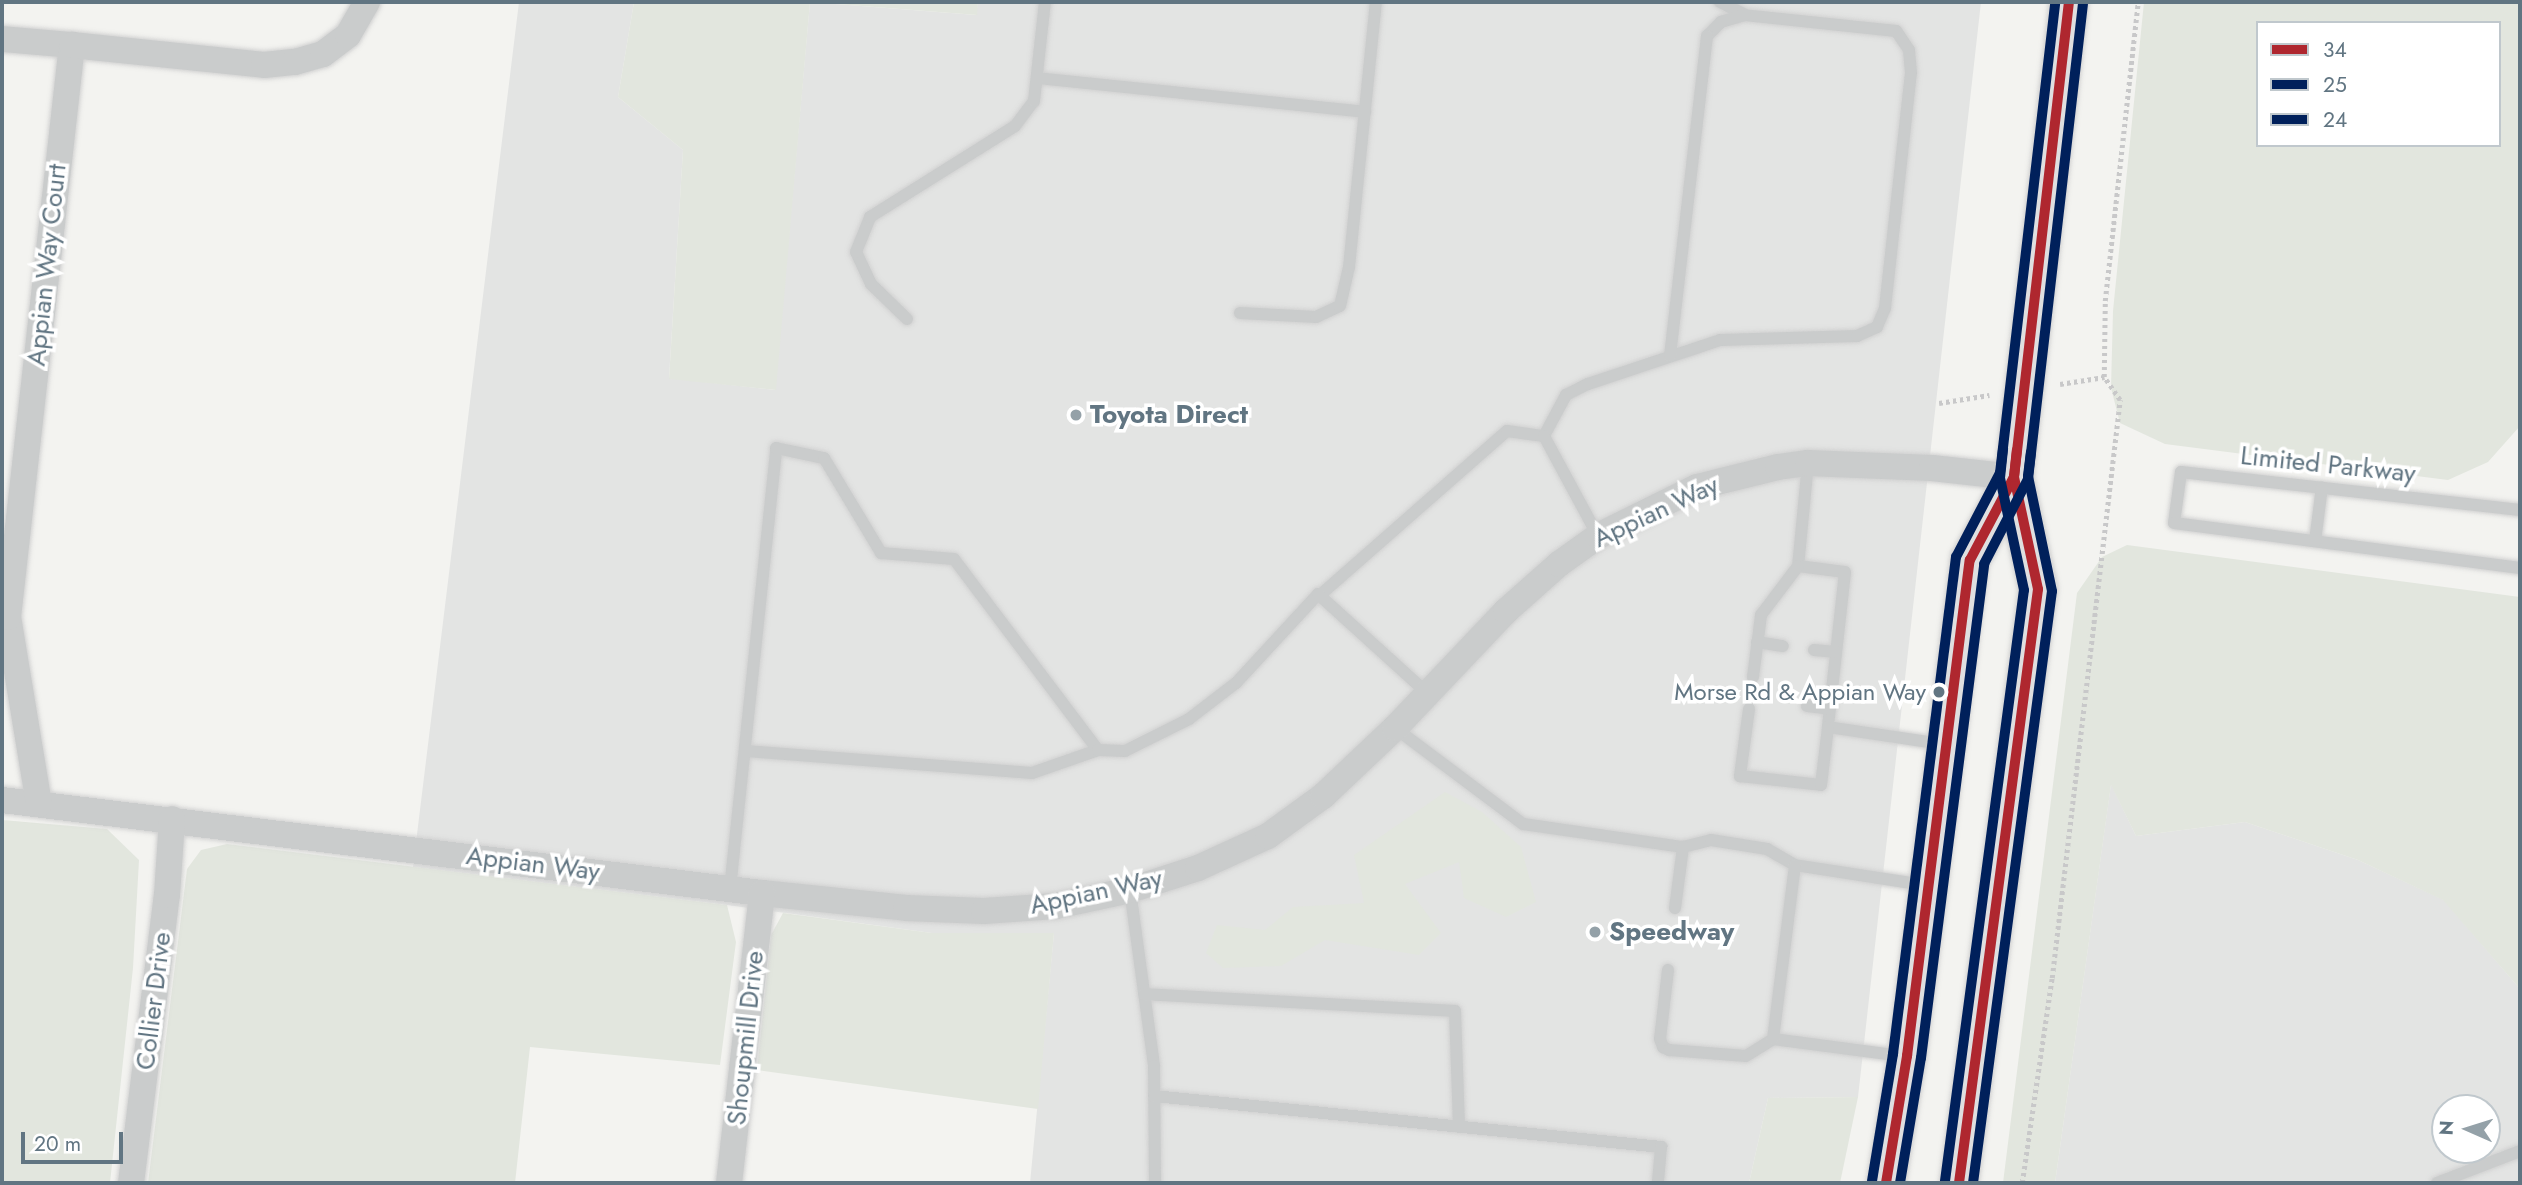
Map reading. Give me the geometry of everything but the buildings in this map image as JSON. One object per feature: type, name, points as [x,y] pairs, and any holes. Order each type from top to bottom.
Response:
[{"type":"main road","points":[[1959,1183],[2038,589],[2014,477],[2069,2]]},
{"type":"main road","points":[[1886,1183],[1906,1056],[1970,560],[2014,477]]},
{"type":"street","points":[[2,39],[264,65],[295,62],[323,54],[348,35],[367,2]]},
{"type":"street","name":"Appian Way Court","points":[[39,804],[8,647],[8,617],[72,46]]},
{"type":"street","name":"Appian Way","points":[[2,800],[172,818],[762,893],[906,908],[984,911],[1056,906],[1130,890],[1198,868],[1268,836],[1323,796],[1395,728],[1506,611],[1598,536],[1697,487],[1739,475],[1808,463],[1932,468],[2014,477]]},
{"type":"street","name":"Collier Drive","points":[[131,1183],[167,895],[172,818]]},
{"type":"street","name":"Shoupmill Drive","points":[[729,1183],[762,893]]},
{"type":"lane","points":[[907,319],[871,284],[856,252],[870,217],[1015,126],[1034,101],[1045,2]]},
{"type":"lane","points":[[1240,313],[1317,317],[1340,306],[1349,267],[1376,2]]},
{"type":"lane","points":[[1544,436],[1566,395],[1588,384],[1720,340],[1857,336],[1877,327],[1885,308],[1911,73],[1909,50],[1896,31],[1745,15],[1720,2]]},
{"type":"lane","points":[[1670,356],[1707,36],[1721,22],[1745,15]]},
{"type":"lane","points":[[1037,78],[1365,111]]},
{"type":"lane","points":[[746,751],[1032,773],[1098,750],[1125,751],[1189,719],[1236,683],[1319,596],[1507,431],[1544,436]]},
{"type":"lane","points":[[1544,436],[1598,536]]},
{"type":"lane","points":[[730,889],[776,448],[824,458],[881,553],[954,559],[1098,750]]},
{"type":"lane","points":[[1753,677],[1760,615],[1798,566],[1808,463]]},
{"type":"lane","name":"Limited Parkway","points":[[2315,541],[2174,523],[2181,472],[2520,510]]},
{"type":"lane","points":[[2322,487],[2315,541],[2520,568]]},
{"type":"lane","points":[[1749,709],[1740,776],[1821,785],[1845,572],[1798,566]]},
{"type":"lane","points":[[1319,596],[1427,693]]},
{"type":"lane","points":[[1757,642],[1783,646]]},
{"type":"lane","points":[[1814,650],[1836,652]]},
{"type":"lane","points":[[1807,706],[1830,709]]},
{"type":"lane","points":[[1828,727],[1946,744]]},
{"type":"lane","points":[[1395,728],[1523,824],[1683,847],[1711,840],[1767,849],[1795,865],[1928,886]]},
{"type":"lane","points":[[1675,908],[1683,847]]},
{"type":"lane","points":[[1773,1039],[1795,865]]},
{"type":"lane","points":[[1130,890],[1154,1096],[1155,1183]]},
{"type":"lane","points":[[1668,970],[1660,1039],[1662,1047],[1746,1056],[1773,1039],[1906,1056]]},
{"type":"lane","points":[[1144,994],[1455,1011],[1460,1126]]},
{"type":"lane","points":[[1154,1096],[1661,1147],[1658,1183]]},
{"type":"lane","points":[[2437,1183],[2520,1151]]},
{"type":"path","points":[[2022,1183],[2052,978],[2120,400],[2104,377],[2105,301],[2138,2]]},
{"type":"shaded area","points":[[519,2],[634,2],[618,97],[683,150],[669,378],[775,390],[810,2],[976,15],[978,2],[1981,2],[1858,1097],[1768,1098],[1749,1183],[1030,1183],[1054,933],[932,933],[413,867]]},
{"type":"shaded area","points":[[634,2],[810,2],[776,390],[669,379],[683,150],[618,97]]},
{"type":"shaded area","points":[[811,2],[978,2],[977,15]]},
{"type":"shaded area","points":[[2144,2],[2520,2],[2520,426],[2488,462],[2448,480],[2165,444],[2120,423],[2111,388],[2113,311]]},
{"type":"shaded area","points":[[2127,545],[2520,597],[2520,989],[2443,900],[2358,860],[2245,822],[2136,836],[2111,785],[2055,1183],[2003,1183],[2077,593],[2102,557]]},
{"type":"shaded area","points":[[2111,784],[2136,836],[2245,822],[2358,860],[2444,900],[2520,989],[2520,1183],[2055,1183]]},
{"type":"shaded area","points":[[1445,792],[1482,812],[1521,847],[1536,902],[1506,917],[1464,898],[1459,862],[1405,884],[1441,933],[1419,955],[1325,940],[1281,966],[1223,968],[1206,953],[1217,925],[1265,930],[1293,907],[1364,903],[1354,855]]},
{"type":"shaded area","points":[[2,820],[107,829],[139,860],[133,968],[110,1183],[2,1183]]},
{"type":"shaded area","points":[[227,844],[727,905],[736,942],[720,1065],[530,1047],[515,1183],[148,1183],[187,869],[201,850]]},
{"type":"shaded area","points":[[783,913],[932,933],[1054,933],[1038,1109],[757,1070],[771,935]]},
{"type":"shaded area","points":[[1858,1097],[1840,1183],[1749,1183],[1768,1098]]},
{"type":"transit line","name":"24","points":[[1872,1181],[1893,1054],[1956,557],[2000,473],[2055,2]]},
{"type":"transit line","name":"34","points":[[1886,1183],[1907,1056],[1970,560],[2014,477],[2069,2]]},
{"type":"transit line","name":"25","points":[[1900,1183],[1921,1058],[1984,564],[2028,479],[2083,4]]},
{"type":"transit line","name":"24","points":[[1945,1181],[2024,590],[2000,478],[2003,448]]},
{"type":"transit line","name":"34","points":[[1959,1183],[2038,589],[2014,477],[2017,450]]},
{"type":"transit line","name":"25","points":[[1973,1183],[2052,591],[2028,476],[2031,452]]},
{"type":"place","name":"Toyota Direct","points":[[1076,415]]},
{"type":"place","name":"Morse Rd & Appian Way","points":[[1939,692]]},
{"type":"place","name":"Speedway","points":[[1595,932]]}]
